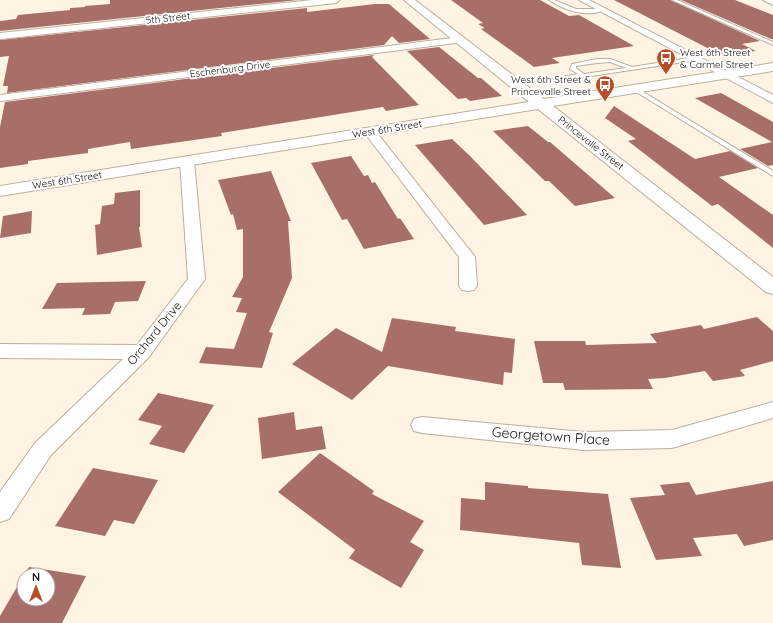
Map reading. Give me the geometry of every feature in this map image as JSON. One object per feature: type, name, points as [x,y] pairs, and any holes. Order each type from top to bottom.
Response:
[{"type":"street","name":"5th Street","points":[[0,36],[336,0]]},
{"type":"street","name":"Princevalle Street","points":[[409,0],[773,287]]},
{"type":"street","points":[[583,0],[773,100]]},
{"type":"street","points":[[767,0],[773,2]]},
{"type":"street","name":"Eschenburg Drive","points":[[0,98],[460,40]]},
{"type":"street","name":"West 6th Street","points":[[0,191],[773,67]]},
{"type":"street","points":[[370,132],[467,257],[468,286]]},
{"type":"street","name":"Orchard Drive","points":[[0,511],[43,449],[142,352],[197,279],[187,161]]},
{"type":"street","points":[[0,351],[142,352]]},
{"type":"street","name":"Georgetown Place","points":[[422,425],[584,441],[672,439],[773,410]]},
{"type":"lane","points":[[551,0],[569,10],[579,12],[602,10]]},
{"type":"lane","points":[[674,0],[773,44]]},
{"type":"lane","points":[[545,81],[695,59]]},
{"type":"lane","points":[[583,76],[573,69],[574,65],[607,60],[619,62],[632,68]]},
{"type":"lane","points":[[635,89],[773,174]]},
{"type":"building","points":[[110,0],[298,0],[0,31],[0,21],[16,19],[18,15],[70,10],[70,8],[110,4]]},
{"type":"building","points":[[451,0],[540,0],[569,16],[579,15],[634,46],[552,58],[560,63],[534,67],[481,29],[485,28],[478,24],[483,23]]},
{"type":"building","points":[[614,0],[671,0],[760,41],[742,44],[756,51],[721,55]]},
{"type":"building","points":[[681,0],[735,0],[773,15],[773,39],[771,39]]},
{"type":"building","points":[[375,4],[389,4],[430,39],[399,43],[392,36],[384,45],[7,93],[8,86],[3,86],[9,56],[0,57],[0,40],[307,8],[307,12]]},
{"type":"building","points":[[439,47],[478,78],[481,78],[502,96],[470,101],[466,98],[458,99],[407,51]]},
{"type":"building","points":[[374,55],[372,57],[419,105],[386,111],[383,107],[221,133],[222,136],[131,149],[130,142],[88,149],[88,153],[28,161],[28,164],[0,168],[0,127],[5,102]]},
{"type":"building","points":[[721,93],[773,122],[773,165],[768,166],[740,149],[772,142],[695,98]]},
{"type":"building","points":[[614,106],[695,159],[730,151],[758,168],[719,177],[773,215],[773,248],[718,204],[712,206],[628,141],[636,139],[605,118]]},
{"type":"building","points":[[528,126],[550,142],[615,198],[575,206],[549,181],[545,181],[493,131]]},
{"type":"building","points":[[452,139],[527,215],[484,225],[415,145]]},
{"type":"building","points":[[351,156],[364,176],[368,175],[372,183],[375,182],[398,219],[400,218],[414,239],[364,249],[347,219],[342,220],[311,163]]},
{"type":"building","points":[[271,171],[291,221],[288,221],[292,278],[269,332],[273,333],[262,368],[199,363],[206,347],[234,349],[247,313],[236,312],[242,298],[232,297],[243,277],[243,229],[237,230],[233,214],[231,215],[218,180]]},
{"type":"building","points":[[140,190],[139,227],[142,247],[97,255],[95,225],[100,224],[102,206],[114,204],[115,193]]},
{"type":"building","points":[[32,211],[31,233],[0,238],[3,216]]},
{"type":"building","points":[[146,281],[138,301],[115,302],[110,314],[82,315],[85,308],[42,309],[57,283]]},
{"type":"building","points":[[757,317],[773,331],[773,361],[740,370],[745,376],[713,381],[705,371],[665,378],[648,379],[653,389],[565,390],[563,383],[543,383],[534,341],[585,341],[586,345],[657,343],[650,334],[701,325],[704,329]]},
{"type":"building","points":[[392,318],[456,327],[455,331],[515,339],[512,373],[504,372],[503,385],[388,366],[352,400],[292,364],[336,328],[382,352]]},
{"type":"building","points":[[158,393],[214,405],[184,453],[149,444],[162,426],[138,420]]},
{"type":"building","points":[[294,412],[296,430],[322,426],[326,449],[262,459],[258,418]]},
{"type":"building","points":[[320,453],[374,491],[372,494],[424,521],[410,542],[424,550],[401,588],[349,558],[355,550],[278,492]]},
{"type":"building","points":[[93,468],[158,480],[134,524],[114,520],[105,536],[55,526]]},
{"type":"building","points":[[773,481],[773,540],[744,546],[737,534],[693,538],[702,556],[656,560],[630,498],[665,495],[660,485],[689,482],[696,495]]},
{"type":"building","points":[[485,482],[528,486],[528,488],[608,494],[621,568],[582,565],[579,543],[460,530],[461,498],[485,500]]},
{"type":"building","points":[[56,571],[86,576],[62,623],[0,623],[0,616],[16,589],[16,607],[56,607]]},
{"type":"place","name":"West 6th Street & Carmel Street","points":[[666,75]]},
{"type":"place","name":"West 6th Street & Princevalle Street","points":[[605,102]]}]
